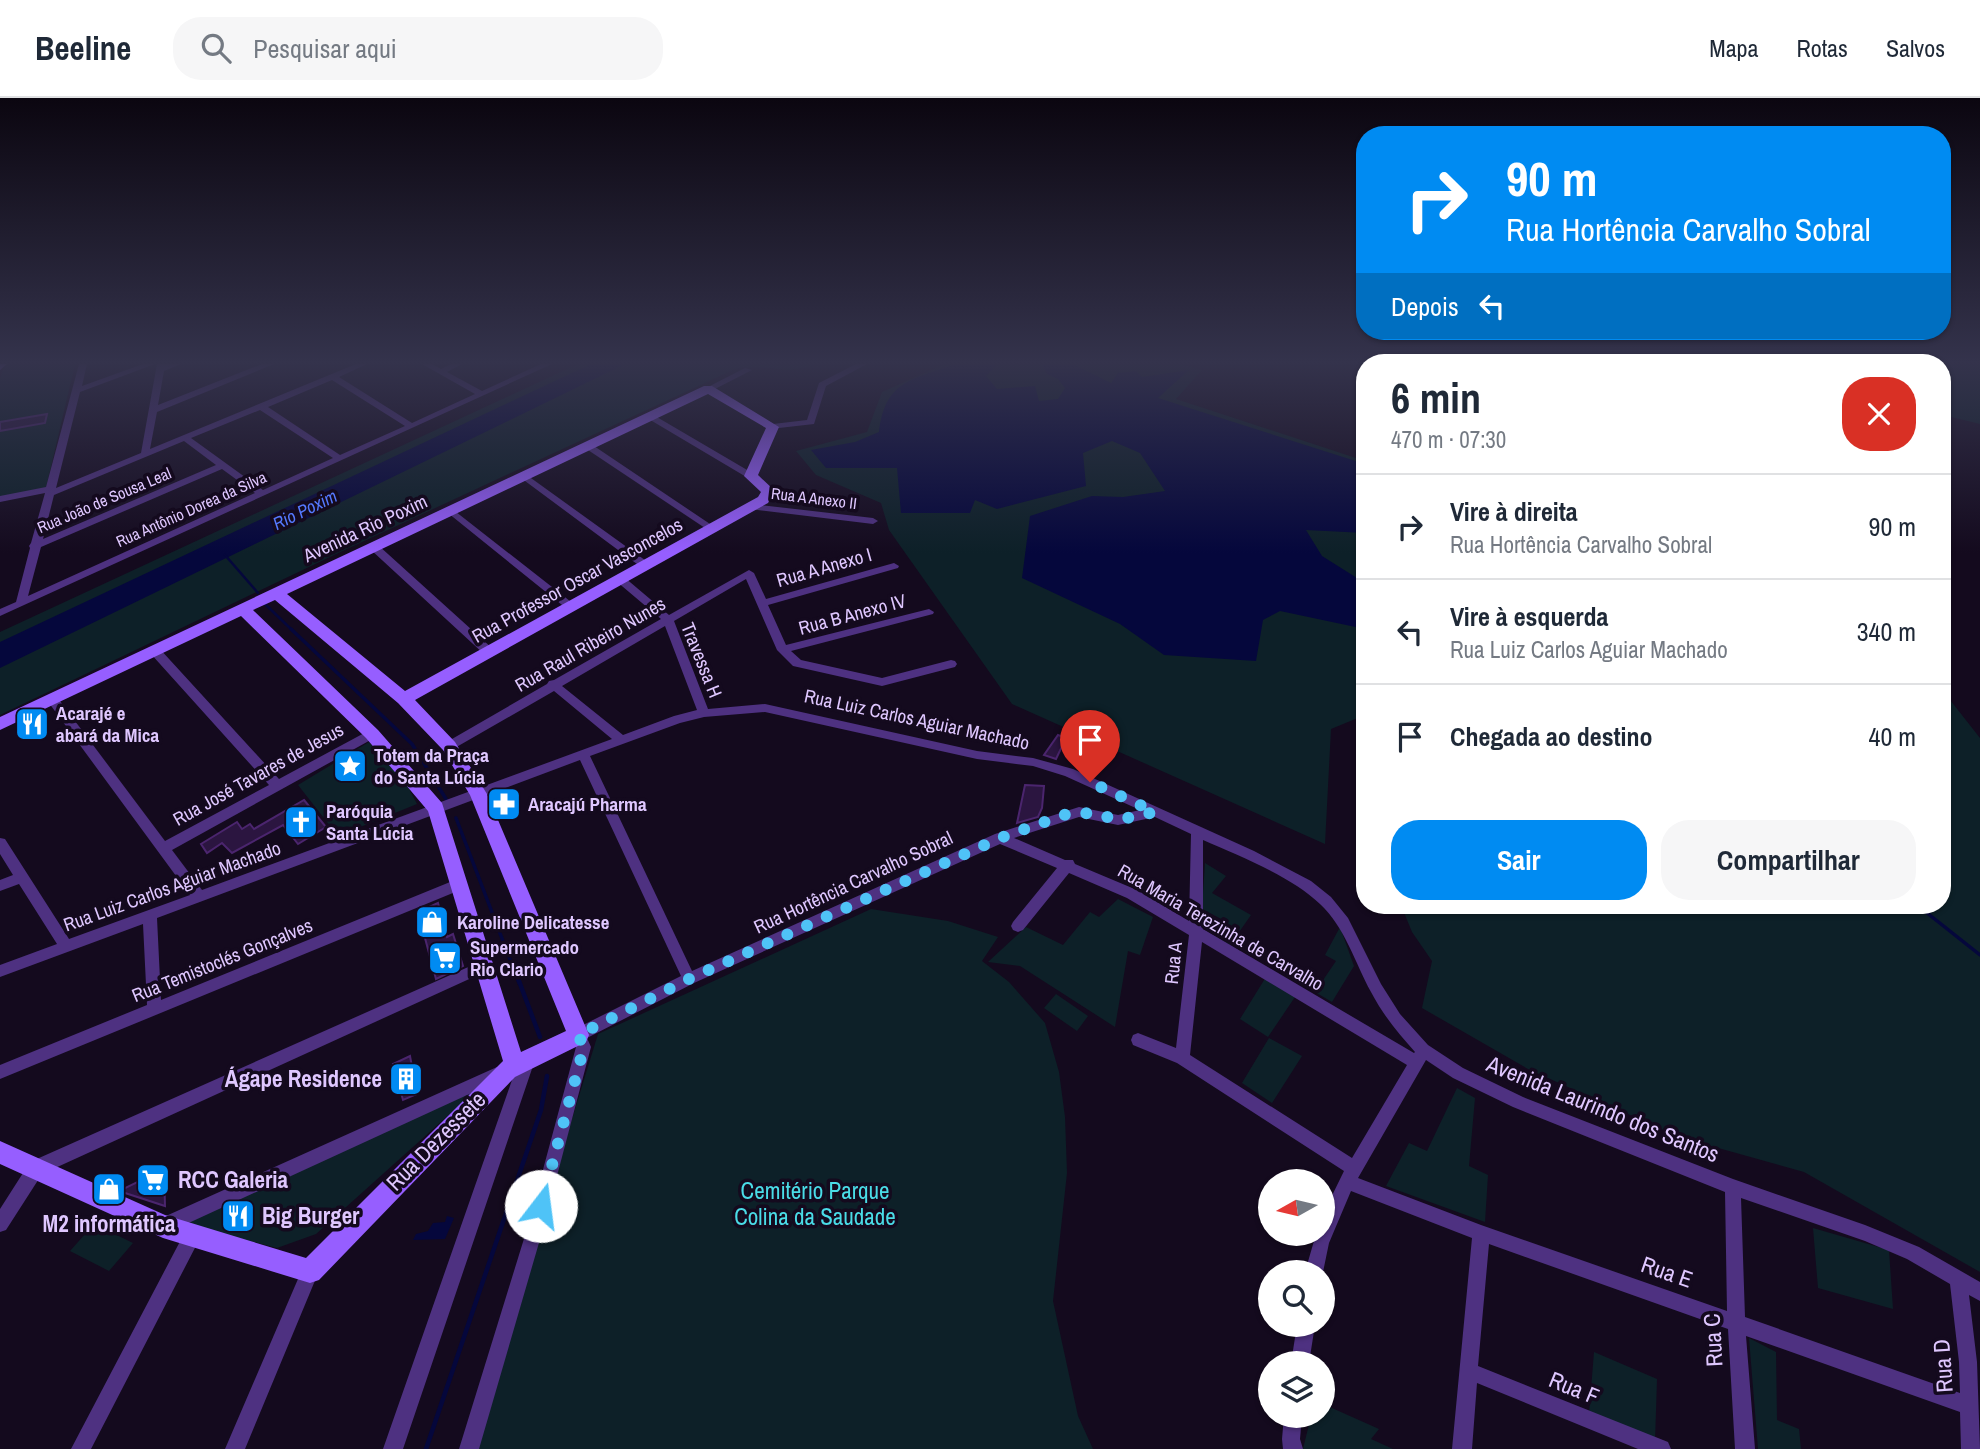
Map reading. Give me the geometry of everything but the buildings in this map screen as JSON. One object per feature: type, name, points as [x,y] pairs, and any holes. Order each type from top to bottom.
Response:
[{"type":"street","points":[[21,603],[67,427]]},
{"type":"street","points":[[145,454],[151,427]]},
{"type":"street","points":[[0,499],[49,491],[211,427]]},
{"type":"street","points":[[292,427],[340,459]]},
{"type":"street","name":"Rua Antônio Dorea da Silva","points":[[0,613],[409,427]]},
{"type":"street","name":"Avenida Rio Poxim","points":[[0,724],[628,427]]},
{"type":"street","points":[[669,427],[751,476],[773,428],[779,427]]},
{"type":"street","points":[[185,438],[262,494]]},
{"type":"street","points":[[589,446],[711,528]]},
{"type":"street","name":"Rua João de Sousa Leal","points":[[34,546],[225,465]]},
{"type":"street","points":[[524,476],[645,565]]},
{"type":"street","name":"Rua Professor Oscar Vasconcelos","points":[[404,699],[752,506],[769,494],[751,476]]},
{"type":"street","name":"Rua A Anexo II","points":[[752,506],[873,521]]},
{"type":"street","points":[[451,511],[570,607]]},
{"type":"street","points":[[374,547],[489,652]]},
{"type":"street","name":"Rua A Anexo I","points":[[763,603],[894,566]]},
{"type":"street","name":"Rua Raul Ribeiro Nunes","points":[[449,746],[749,573],[763,603]]},
{"type":"street","points":[[620,579],[668,620]]},
{"type":"street","points":[[276,593],[404,699],[449,746],[478,794],[512,881],[584,1047],[535,1229],[469,1449]]},
{"type":"street","points":[[763,603],[783,650],[790,658],[807,666],[882,682],[951,664]]},
{"type":"street","points":[[243,609],[372,734],[436,808],[516,1065],[393,1449]]},
{"type":"street","name":"Rua B Anexo IV","points":[[783,650],[929,612]]},
{"type":"street","name":"Travessa H","points":[[668,620],[705,712]]},
{"type":"street","points":[[155,650],[278,786]]},
{"type":"street","points":[[553,684],[621,740]]},
{"type":"street","points":[[53,700],[199,897]]},
{"type":"street","name":"Rua Luiz Carlos Aguiar Machado","points":[[0,971],[621,740],[705,712],[765,708],[786,710],[977,755],[1032,762],[1069,772],[1155,812]]},
{"type":"street","name":"Rua José Tavares de Jesus","points":[[164,848],[372,734]]},
{"type":"street","points":[[583,754],[689,979]]},
{"type":"street","name":"Avenida Laurindo dos Santos","points":[[1155,812],[1306,885],[1326,901],[1343,922],[1376,988],[1420,1056],[1518,1102],[1733,1187],[1877,1238],[1913,1253],[1958,1280]]},
{"type":"street","name":"Rua Hortência Carvalho Sobral","points":[[578,1035],[689,979],[1000,838],[1067,814],[1094,813],[1118,820],[1155,812]]},
{"type":"street","name":"Rua A","points":[[1182,1058],[1196,931],[1197,831]]},
{"type":"street","name":"Rua Maria Terezinha de Carvalho","points":[[1000,838],[1068,864],[1132,894],[1420,1056]]},
{"type":"street","points":[[0,843],[66,947]]},
{"type":"street","points":[[1018,926],[1068,864]]},
{"type":"street","points":[[0,886],[23,877]]},
{"type":"street","name":"Rua Temistoclés Gonçalves","points":[[0,1072],[460,884]]},
{"type":"street","points":[[150,916],[154,1009]]},
{"type":"street","points":[[0,1224],[36,1168],[484,966]]},
{"type":"street","name":"Rua Dezessete","points":[[310,1271],[516,1065],[578,1035]]},
{"type":"street","name":"Rua E","points":[[1138,1040],[1182,1058],[1351,1175],[1481,1233],[1970,1406]]},
{"type":"street","points":[[1317,1260],[1323,1235],[1351,1175],[1420,1056]]},
{"type":"street","points":[[163,1226],[516,1065]]},
{"type":"street","points":[[0,1153],[163,1226],[310,1271],[235,1449]]},
{"type":"street","name":"Rua C","points":[[1733,1187],[1736,1323],[1745,1449]]},
{"type":"street","points":[[1462,1449],[1481,1233]]},
{"type":"street","points":[[81,1449],[130,1366],[192,1236]]},
{"type":"street","points":[[1958,1280],[1980,1292]]},
{"type":"street","name":"Rua D","points":[[1958,1280],[1968,1362],[1971,1449]]},
{"type":"street","name":"Rua F","points":[[1469,1371],[1661,1449]]},
{"type":"street","points":[[1293,1428],[1293,1449]]},
{"type":"green space","points":[[0,427],[60,427],[46,488],[0,497]]},
{"type":"green space","points":[[442,427],[610,427],[0,715],[0,632]]},
{"type":"green space","points":[[869,427],[1261,427],[1356,458],[1356,719],[1331,729],[1325,844],[1012,704],[889,530],[881,503],[816,475],[796,451],[867,432]]},
{"type":"green space","points":[[1951,701],[1980,738],[1980,1272],[1804,1172],[1679,1137],[1528,1069],[1422,1008],[1432,961],[1412,932],[1405,914],[1951,914]]},
{"type":"green space","points":[[369,742],[407,785],[417,804],[338,836],[298,785]]},
{"type":"green space","points":[[1205,863],[1226,876],[1212,893],[1251,915],[1230,945],[1217,936],[1227,922],[1202,909]]},
{"type":"green space","points":[[1118,899],[1153,917],[1140,955],[1128,951],[1115,1027],[1020,966],[988,962],[1026,927],[1063,945],[1090,912],[1099,917]]},
{"type":"green space","name":"Cemitério Parque Colina da Saudade","points":[[871,909],[948,921],[998,937],[982,961],[1009,982],[1045,1023],[1059,1072],[1065,1117],[1067,1173],[1053,1301],[1078,1416],[1093,1449],[471,1449],[598,1034]]},
{"type":"green space","points":[[1340,927],[1354,966],[1332,1002],[1315,992],[1336,961],[1325,955]]},
{"type":"green space","points":[[1266,977],[1297,994],[1268,1037],[1240,1019]]},
{"type":"green space","points":[[1056,994],[1088,1016],[1077,1031],[1044,1008]]},
{"type":"green space","points":[[1269,1038],[1302,1056],[1272,1103],[1242,1083]]},
{"type":"green space","points":[[482,1085],[316,1234],[277,1248],[191,1226],[191,1218]]},
{"type":"green space","points":[[1457,1088],[1475,1098],[1469,1166],[1488,1175],[1485,1222],[1386,1186],[1409,1143],[1427,1151]]},
{"type":"green space","points":[[94,1224],[133,1243],[109,1271],[70,1251]]},
{"type":"green space","points":[[1813,1228],[1889,1250],[1893,1309],[1818,1288]]},
{"type":"green space","points":[[1749,1338],[1776,1352],[1777,1420],[1799,1429],[1801,1449],[1758,1449]]},
{"type":"green space","points":[[1594,1352],[1657,1379],[1655,1442],[1589,1414]]},
{"type":"green space","points":[[1335,1409],[1379,1429],[1371,1439],[1393,1449],[1303,1449],[1308,1428],[1335,1428]]},
{"type":"water","name":"Rio Poxim","points":[[457,427],[495,427],[0,668],[0,642]]},
{"type":"water","points":[[880,427],[1249,427],[1356,461],[1356,533],[1306,530],[1322,556],[1356,577],[1356,627],[1280,611],[1263,620],[1256,661],[1164,655],[1120,624],[1022,578],[1030,516],[1092,496],[1123,497],[1165,491],[1140,453],[1112,441],[1083,453],[1086,486],[997,509],[975,500],[970,513],[901,513],[897,468],[826,468],[811,450],[855,442],[879,432]]},
{"type":"water","points":[[447,1216],[454,1218],[445,1239],[413,1240],[416,1234],[428,1231],[433,1223],[445,1222]]},
{"type":"waterway","points":[[225,555],[258,593]]},
{"type":"waterway","points":[[265,604],[293,631]]},
{"type":"waterway","points":[[291,629],[412,744],[446,799]]},
{"type":"waterway","points":[[456,818],[519,983]]},
{"type":"waterway","points":[[1928,914],[1980,955]]},
{"type":"waterway","points":[[519,981],[540,1037]]},
{"type":"waterway","points":[[426,1449],[541,1110],[547,1076]]},
{"type":"place","name":"Acarajé e abará da Mica","points":[[32,724]]},
{"type":"place","name":"Totem da Praça do Santa Lúcia","points":[[350,766]]},
{"type":"place","name":"Aracajú Pharma","points":[[504,804]]},
{"type":"place","name":"Paróquia Santa Lúcia","points":[[301,822]]},
{"type":"place","name":"Karoline Delicatesse","points":[[432,922]]},
{"type":"place","name":"Supermercado Rio Clario","points":[[445,958]]},
{"type":"place","name":"Ágape Residence","points":[[406,1079]]},
{"type":"place","name":"RCC Galeria","points":[[153,1180]]},
{"type":"place","name":"M2 informática","points":[[109,1189]]},
{"type":"place","name":"Big Burger","points":[[238,1216]]},
{"type":"route","points":[[541,1206],[584,1047],[578,1035],[689,979],[1000,838],[1067,814],[1094,813],[1118,820],[1155,812],[1090,782]]}]
